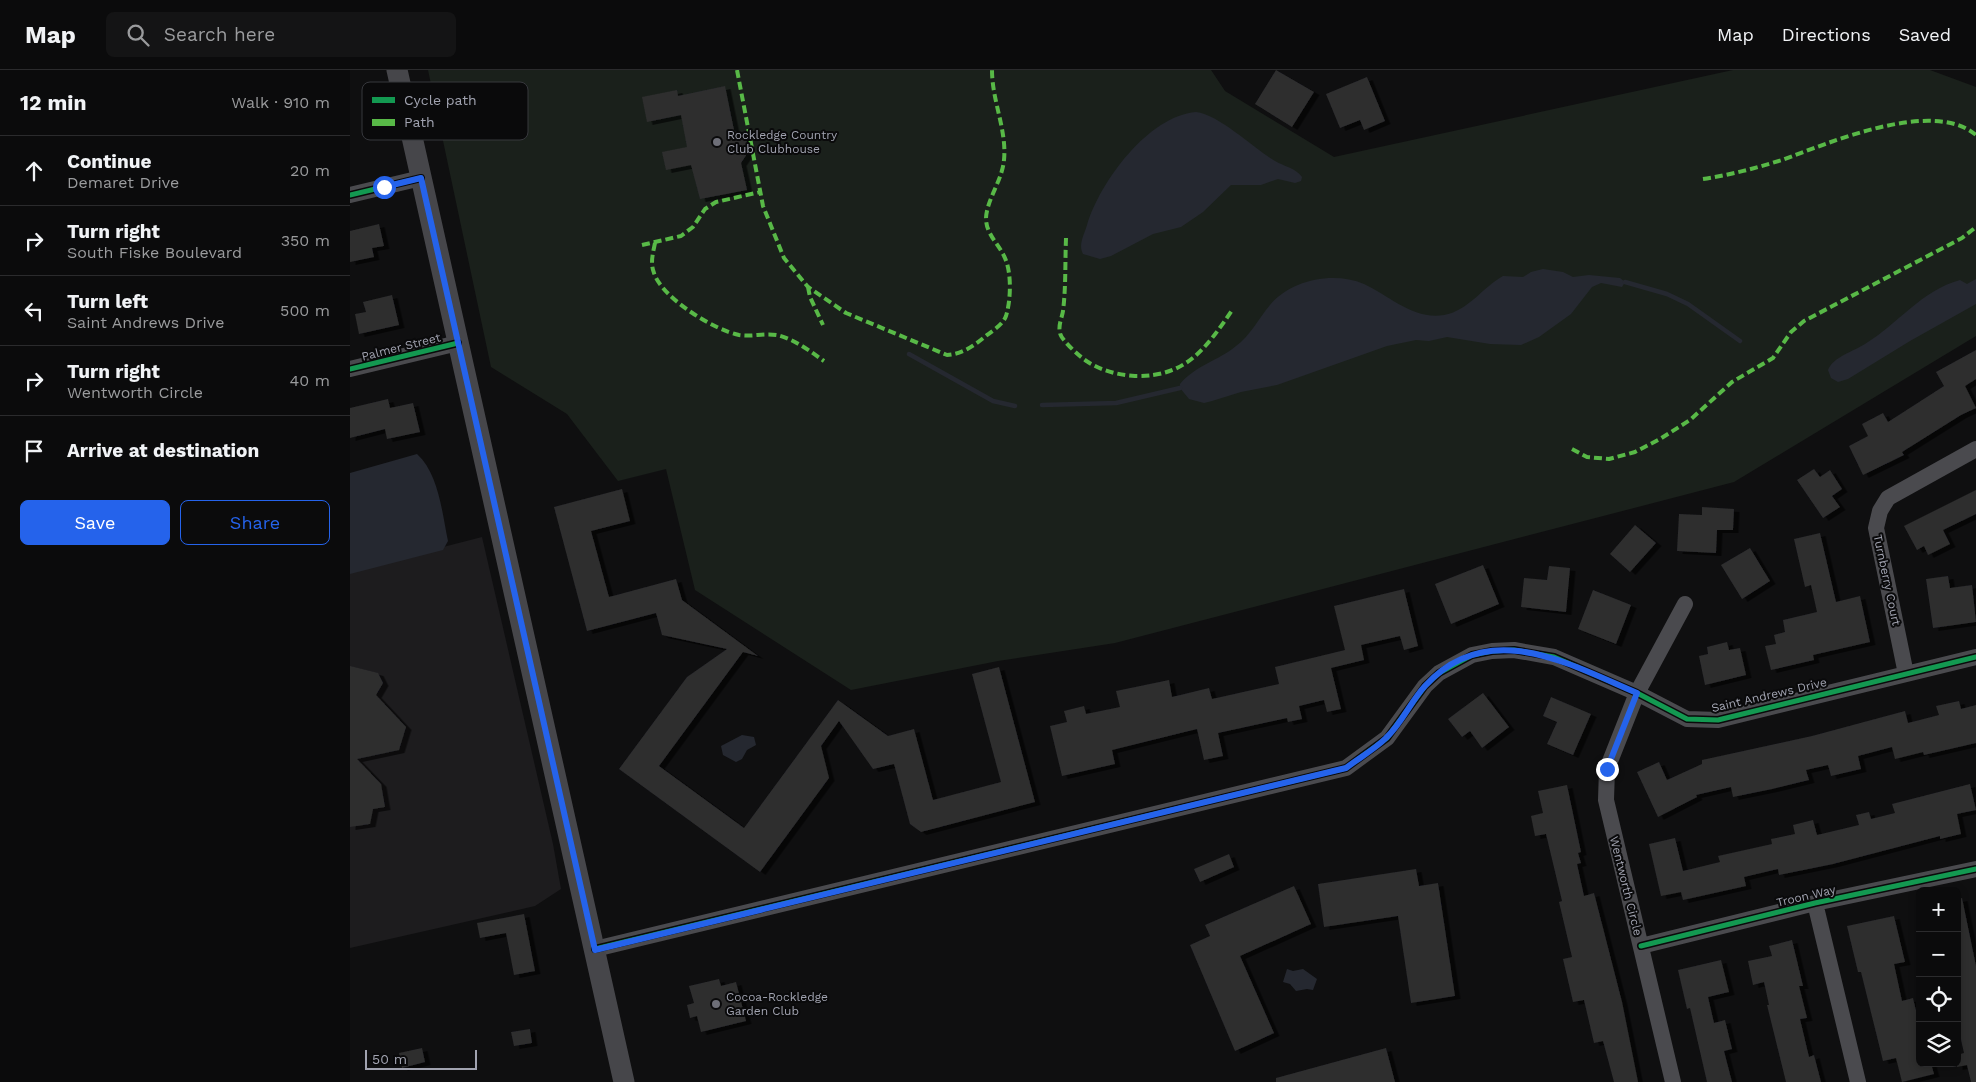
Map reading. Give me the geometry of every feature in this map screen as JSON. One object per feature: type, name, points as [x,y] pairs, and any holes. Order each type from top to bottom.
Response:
[{"type":"main road","points":[[413,140],[624,1082]]},
{"type":"street","points":[[350,195],[421,178]]},
{"type":"street","name":"Palmer Street","points":[[350,369],[458,343]]},
{"type":"street","name":"Turnberry Court","points":[[1906,674],[1876,528],[1880,511],[1888,498],[1976,449]]},
{"type":"street","name":"Wentworth Circle","points":[[1673,1082],[1606,800],[1607,769],[1637,693],[1685,604]]},
{"type":"street","name":"Saint Andrews Drive","points":[[595,950],[1346,768],[1387,738],[1425,686],[1439,672],[1472,656],[1514,650],[1544,654],[1637,693],[1687,718],[1718,720],[1976,657]]},
{"type":"street","name":"Troon Way","points":[[1641,946],[1815,903],[1976,869]]},
{"type":"street","points":[[1815,903],[1858,1082]]},
{"type":"shaded area","points":[[428,70],[1211,70],[1225,91],[1334,157],[1733,70],[1930,70],[1976,87],[1976,336],[1734,482],[1115,643],[998,661],[851,690],[695,590],[666,469],[618,481],[567,414],[491,367],[443,140],[528,140],[528,82],[431,82]]},
{"type":"shaded area","points":[[1196,112],[1205,114],[1226,125],[1275,161],[1296,171],[1302,177],[1301,181],[1295,183],[1278,179],[1261,185],[1231,185],[1203,212],[1181,227],[1153,234],[1111,256],[1100,259],[1083,254],[1082,240],[1093,208],[1115,171],[1128,154],[1161,125],[1178,116]]},
{"type":"shaded area","points":[[1543,269],[1563,272],[1573,277],[1589,275],[1620,278],[1625,282],[1622,287],[1601,283],[1592,287],[1571,314],[1539,337],[1521,345],[1490,344],[1447,337],[1429,341],[1416,340],[1387,346],[1277,385],[1241,392],[1204,403],[1189,399],[1180,388],[1180,384],[1193,372],[1241,342],[1279,296],[1289,289],[1313,280],[1339,278],[1352,280],[1374,289],[1412,311],[1433,316],[1453,313],[1461,309],[1503,276],[1523,277],[1531,272]]},
{"type":"shaded area","points":[[1976,279],[1976,304],[1848,379],[1838,382],[1831,378],[1828,370],[1834,361],[1877,336],[1922,299],[1946,285],[1960,280],[1967,284]]},
{"type":"shaded area","points":[[417,454],[430,472],[438,494],[448,541],[443,550],[350,574],[350,473]]},
{"type":"shaded area","points":[[482,537],[553,844],[561,889],[535,906],[350,948],[350,571]]},
{"type":"shaded area","points":[[742,735],[754,737],[756,745],[747,750],[742,759],[736,762],[723,755],[721,746]]},
{"type":"shaded area","points":[[1287,969],[1293,971],[1303,969],[1317,979],[1313,990],[1296,991],[1290,984],[1283,982]]},
{"type":"building","points":[[1276,70],[1314,92],[1292,127],[1255,104]]},
{"type":"building","points":[[1367,77],[1385,121],[1364,130],[1360,120],[1340,128],[1326,94]]},
{"type":"building","name":"Rockledge Country Club Clubhouse","points":[[725,86],[734,130],[746,138],[749,151],[741,163],[747,190],[700,199],[691,165],[666,170],[662,152],[687,147],[681,115],[647,122],[642,97],[677,90],[678,96]]},
{"type":"building","points":[[379,224],[384,246],[372,248],[374,257],[350,262],[350,231]]},
{"type":"building","points":[[392,295],[399,325],[359,334],[355,314],[366,312],[363,302]]},
{"type":"building","points":[[1976,350],[1976,379],[1965,386],[1976,408],[1961,415],[1902,452],[1904,455],[1863,475],[1849,446],[1868,436],[1862,424],[1883,413],[1888,422],[1944,386],[1936,372]]},
{"type":"building","points":[[388,399],[390,408],[413,403],[420,432],[387,439],[385,429],[350,438],[350,408]]},
{"type":"building","points":[[1814,469],[1820,477],[1830,470],[1842,489],[1832,496],[1840,507],[1823,518],[1797,480]]},
{"type":"building","points":[[622,489],[630,521],[591,531],[609,597],[676,579],[682,600],[758,656],[743,652],[659,766],[744,828],[838,700],[888,736],[914,729],[933,800],[1001,782],[972,674],[999,667],[1035,802],[921,832],[910,824],[894,764],[873,769],[839,721],[821,746],[829,778],[760,872],[619,769],[687,677],[727,649],[662,635],[656,613],[587,631],[554,507]]},
{"type":"building","points":[[1976,490],[1976,514],[1943,530],[1950,544],[1928,555],[1924,546],[1917,550],[1904,526]]},
{"type":"building","points":[[1702,507],[1734,509],[1733,530],[1717,530],[1716,553],[1677,551],[1679,514],[1702,515]]},
{"type":"building","points":[[1635,525],[1656,543],[1630,572],[1610,554]]},
{"type":"building","points":[[1820,533],[1836,602],[1860,596],[1870,642],[1813,655],[1814,660],[1771,670],[1765,646],[1776,644],[1774,635],[1785,632],[1783,620],[1817,612],[1811,585],[1805,587],[1794,539]]},
{"type":"building","points":[[1750,548],[1770,581],[1742,599],[1721,565]]},
{"type":"building","points":[[1483,565],[1499,604],[1451,624],[1435,584]]},
{"type":"building","points":[[1549,566],[1570,568],[1566,612],[1521,607],[1524,578],[1547,580]]},
{"type":"building","points":[[1948,576],[1950,588],[1972,585],[1976,622],[1933,628],[1926,579]]},
{"type":"building","points":[[1404,589],[1418,646],[1404,650],[1400,636],[1361,645],[1364,660],[1331,668],[1341,709],[1327,712],[1324,700],[1299,706],[1302,719],[1288,722],[1287,718],[1218,733],[1223,756],[1204,760],[1197,729],[1112,750],[1115,764],[1062,776],[1050,726],[1067,722],[1064,711],[1084,706],[1086,714],[1120,707],[1116,691],[1169,680],[1172,697],[1209,688],[1212,699],[1279,684],[1275,667],[1345,650],[1334,606]]},
{"type":"building","points":[[1593,590],[1631,605],[1616,644],[1578,629]]},
{"type":"building","points":[[1727,642],[1729,650],[1740,648],[1746,675],[1705,685],[1699,656],[1708,654],[1707,647]]},
{"type":"building","points":[[350,666],[378,673],[383,683],[376,695],[406,727],[399,750],[357,759],[381,784],[385,807],[373,809],[370,824],[350,827]]},
{"type":"building","points":[[1483,693],[1509,727],[1482,748],[1470,731],[1462,737],[1448,719]]},
{"type":"building","points":[[1551,697],[1591,714],[1573,755],[1547,744],[1557,722],[1543,716]]},
{"type":"building","points":[[1959,701],[1961,709],[1976,705],[1976,743],[1924,755],[1923,752],[1895,759],[1892,747],[1858,756],[1861,769],[1831,776],[1828,765],[1806,770],[1809,780],[1772,789],[1733,797],[1731,787],[1696,795],[1697,797],[1658,817],[1637,772],[1659,762],[1667,780],[1702,764],[1702,760],[1812,736],[1905,711],[1908,723],[1939,715],[1936,706]]},
{"type":"building","points":[[1970,784],[1976,810],[1957,814],[1961,834],[1940,839],[1940,836],[1833,864],[1779,875],[1778,869],[1744,877],[1746,886],[1683,900],[1681,892],[1661,896],[1649,844],[1675,838],[1683,871],[1720,862],[1718,856],[1772,844],[1771,839],[1795,834],[1793,825],[1813,820],[1817,835],[1859,825],[1856,815],[1869,812],[1871,819],[1895,813],[1892,804]]},
{"type":"building","points":[[1567,785],[1581,852],[1578,853],[1581,863],[1577,864],[1584,896],[1594,893],[1622,1002],[1638,1082],[1614,1082],[1603,1041],[1594,1043],[1584,1000],[1573,1002],[1563,959],[1572,957],[1559,902],[1562,901],[1546,834],[1535,836],[1531,816],[1543,813],[1538,791]]},
{"type":"building","points":[[1229,854],[1234,867],[1200,882],[1194,869]]},
{"type":"building","points":[[1416,869],[1419,886],[1438,883],[1455,996],[1411,1003],[1398,916],[1324,927],[1318,884]]},
{"type":"building","points":[[1294,886],[1311,924],[1240,956],[1274,1033],[1235,1051],[1190,945],[1210,936],[1205,925]]},
{"type":"building","points":[[1961,898],[1976,966],[1976,1082],[1971,1082],[1967,1065],[1961,1066],[1961,1054],[1964,1053],[1961,1040]]},
{"type":"building","points":[[524,914],[535,971],[514,975],[506,933],[480,938],[477,923]]},
{"type":"building","points":[[1894,916],[1905,962],[1894,964],[1902,1001],[1913,998],[1916,1010],[1916,1067],[1932,1067],[1934,1074],[1902,1082],[1896,1058],[1883,1061],[1861,972],[1858,972],[1847,926]]},
{"type":"building","points":[[1792,940],[1803,986],[1799,986],[1807,1018],[1800,1019],[1809,1057],[1814,1055],[1821,1082],[1786,1082],[1767,1005],[1769,1005],[1764,982],[1753,985],[1748,961],[1772,956],[1769,946]]},
{"type":"building","points":[[1721,960],[1729,992],[1708,997],[1714,1023],[1725,1020],[1732,1049],[1724,1051],[1732,1082],[1707,1082],[1690,1008],[1687,1009],[1678,970]]},
{"type":"building","name":"Cocoa-Rockledge Garden Club","points":[[719,979],[721,986],[736,982],[746,1021],[701,1032],[697,1016],[690,1018],[687,1005],[694,1003],[689,986]]},
{"type":"building","points":[[530,1029],[532,1043],[514,1046],[511,1032]]},
{"type":"building","points":[[422,1048],[425,1062],[402,1068],[399,1053]]},
{"type":"building","points":[[1386,1048],[1395,1082],[1276,1082],[1276,1078]]},
{"type":"waterway","points":[[1625,282],[1667,294],[1688,304],[1740,341]]},
{"type":"waterway","points":[[909,354],[993,401],[1015,406]]},
{"type":"waterway","points":[[1042,405],[1116,403],[1180,388]]},
{"type":"marked path","points":[[737,70],[763,206],[784,258],[808,287],[846,313],[947,355],[958,353],[968,348],[998,327],[1006,316],[1009,302],[1010,286],[1007,262],[990,234],[986,218],[1004,160],[1002,127],[994,93],[992,70]]},
{"type":"marked path","points":[[1703,179],[1762,166],[1852,135],[1908,122],[1934,121],[1957,125],[1976,135]]},
{"type":"marked path","points":[[642,245],[681,236],[693,227],[705,209],[716,202],[760,192]]},
{"type":"marked path","points":[[1572,449],[1587,457],[1609,459],[1635,452],[1660,439],[1690,420],[1732,382],[1773,358],[1791,332],[1804,321],[1962,238],[1976,227]]},
{"type":"marked path","points":[[1066,238],[1065,293],[1059,327],[1060,333],[1076,353],[1099,368],[1117,374],[1135,376],[1153,375],[1182,366],[1204,348],[1233,309]]},
{"type":"marked path","points":[[655,243],[652,266],[659,283],[667,293],[690,312],[716,327],[739,335],[777,335],[790,339],[824,361]]},
{"type":"marked path","points":[[808,287],[810,297],[823,325]]},
{"type":"cycle path","points":[[350,195],[421,178]]},
{"type":"cycle path","points":[[350,369],[458,343]]},
{"type":"cycle path","points":[[595,949],[1346,768],[1387,738],[1425,686],[1439,673],[1472,655],[1492,651],[1514,650],[1554,657],[1637,693],[1687,719],[1718,720],[1976,657]]},
{"type":"cycle path","points":[[1641,946],[1815,903],[1976,869]]},
{"type":"place","name":"Rockledge Country Club Clubhouse","points":[[717,142]]},
{"type":"place","name":"Cocoa-Rockledge Garden Club","points":[[716,1004]]},
{"type":"route","points":[[384,187],[421,178],[595,950],[1346,768],[1387,738],[1413,701],[1439,672],[1472,656],[1492,651],[1514,650],[1544,654],[1637,693],[1607,769]]}]
